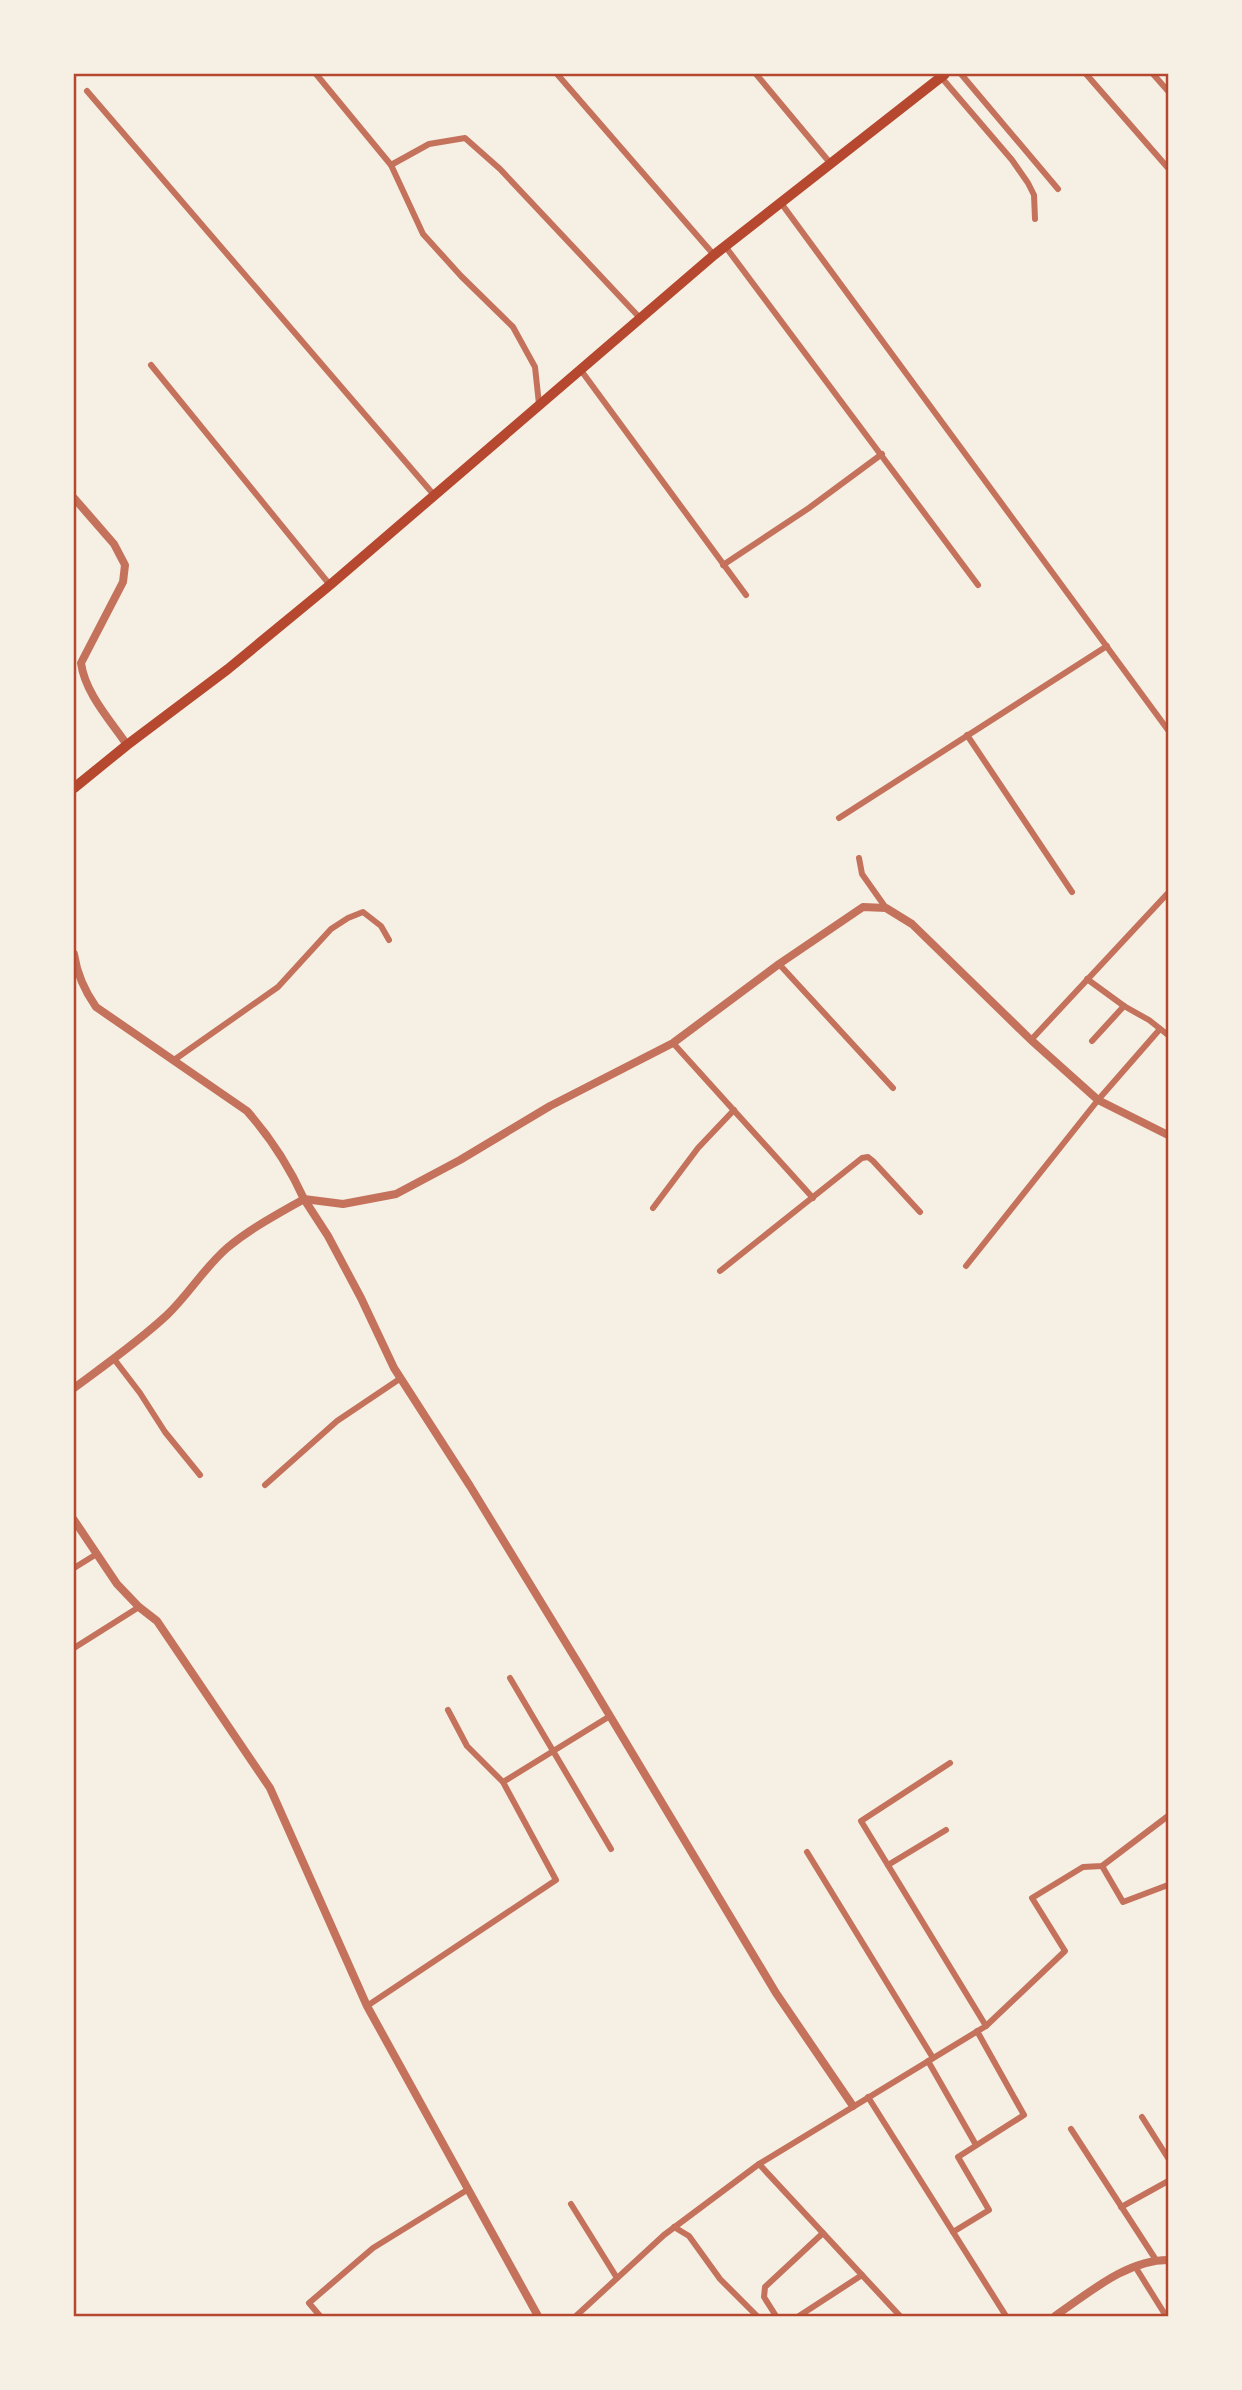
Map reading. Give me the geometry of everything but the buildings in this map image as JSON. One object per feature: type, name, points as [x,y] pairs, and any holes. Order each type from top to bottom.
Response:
[{"type":"main road","points":[[74,788],[228,669],[330,585],[714,255],[943,75]]},
{"type":"street","points":[[316,74],[391,165],[423,234],[513,327],[535,367],[539,404]]},
{"type":"street","points":[[557,74],[714,255]]},
{"type":"street","points":[[756,74],[831,164]]},
{"type":"street","points":[[961,74],[1058,189]]},
{"type":"street","points":[[1086,74],[1168,168]]},
{"type":"street","points":[[1153,74],[1168,91]]},
{"type":"street","points":[[943,75],[1028,183],[1034,195],[1034,219]]},
{"type":"street","points":[[87,90],[434,495]]},
{"type":"street","points":[[391,165],[429,144],[465,138],[500,169],[640,318]]},
{"type":"street","points":[[781,203],[1168,730]]},
{"type":"street","points":[[725,246],[978,585]]},
{"type":"street","points":[[151,365],[330,585]]},
{"type":"street","points":[[580,369],[746,595]]},
{"type":"street","points":[[723,565],[882,454]]},
{"type":"street","points":[[74,498],[114,544],[125,565],[123,582],[81,663],[94,697],[127,745]]},
{"type":"street","points":[[839,818],[1107,646]]},
{"type":"street","points":[[967,736],[1072,892]]},
{"type":"street","points":[[859,858],[862,874],[886,908],[912,924],[1031,1040],[1098,1100],[1167,1132]]},
{"type":"street","points":[[1031,1040],[1168,893]]},
{"type":"street","points":[[74,1388],[167,1315],[207,1267],[228,1248],[247,1233],[304,1199],[343,1204],[396,1194],[460,1160],[550,1106],[673,1043],[863,906],[886,908]]},
{"type":"street","points":[[174,1060],[278,987],[331,929],[348,918],[363,912],[381,926],[389,940]]},
{"type":"street","points":[[74,954],[75,972],[96,1007],[247,1111],[289,1166],[304,1199],[339,1256],[401,1378],[484,1509],[776,1993],[853,2106]]},
{"type":"street","points":[[779,964],[893,1088]]},
{"type":"street","points":[[1087,979],[1168,1035]]},
{"type":"street","points":[[1092,1041],[1124,1006]]},
{"type":"street","points":[[966,1266],[1098,1100],[1160,1029]]},
{"type":"street","points":[[673,1043],[813,1198]]},
{"type":"street","points":[[653,1208],[698,1148],[734,1110]]},
{"type":"street","points":[[720,1271],[862,1158],[868,1157],[920,1212]]},
{"type":"street","points":[[114,1359],[140,1393],[164,1432],[200,1475]]},
{"type":"street","points":[[265,1485],[337,1421],[401,1378]]},
{"type":"street","points":[[74,1520],[117,1584],[157,1621],[270,1788],[367,2006],[538,2316]]},
{"type":"street","points":[[74,1568],[95,1555]]},
{"type":"street","points":[[74,1648],[139,1607]]},
{"type":"street","points":[[510,1678],[611,1849]]},
{"type":"street","points":[[367,2006],[556,1880],[503,1783],[467,1746],[447,1710]]},
{"type":"street","points":[[503,1783],[610,1716]]},
{"type":"street","points":[[950,1763],[861,1821],[986,2026]]},
{"type":"street","points":[[576,2316],[674,2227],[760,2164],[986,2026],[1065,1951],[1032,1898],[1083,1867],[1102,1866],[1168,1816]]},
{"type":"street","points":[[888,1865],[946,1829]]},
{"type":"street","points":[[807,1852],[930,2059],[976,2145]]},
{"type":"street","points":[[1102,1866],[1123,1902],[1168,1885]]},
{"type":"street","points":[[953,2231],[989,2210],[958,2157],[1024,2115],[977,2031]]},
{"type":"street","points":[[868,2097],[1006,2316]]},
{"type":"street","points":[[1142,2117],[1168,2158]]},
{"type":"street","points":[[1071,2129],[1156,2260]]},
{"type":"street","points":[[760,2164],[901,2316]]},
{"type":"street","points":[[1121,2207],[1168,2181]]},
{"type":"street","points":[[320,2316],[309,2303],[373,2248],[467,2190]]},
{"type":"street","points":[[571,2204],[617,2278]]},
{"type":"street","points":[[674,2227],[689,2236],[720,2279],[757,2316]]},
{"type":"street","points":[[776,2316],[764,2297],[765,2287],[823,2233]]},
{"type":"street","points":[[1055,2316],[1114,2276],[1156,2260],[1168,2260]]},
{"type":"street","points":[[1136,2268],[1166,2316]]},
{"type":"street","points":[[799,2316],[862,2275]]}]
